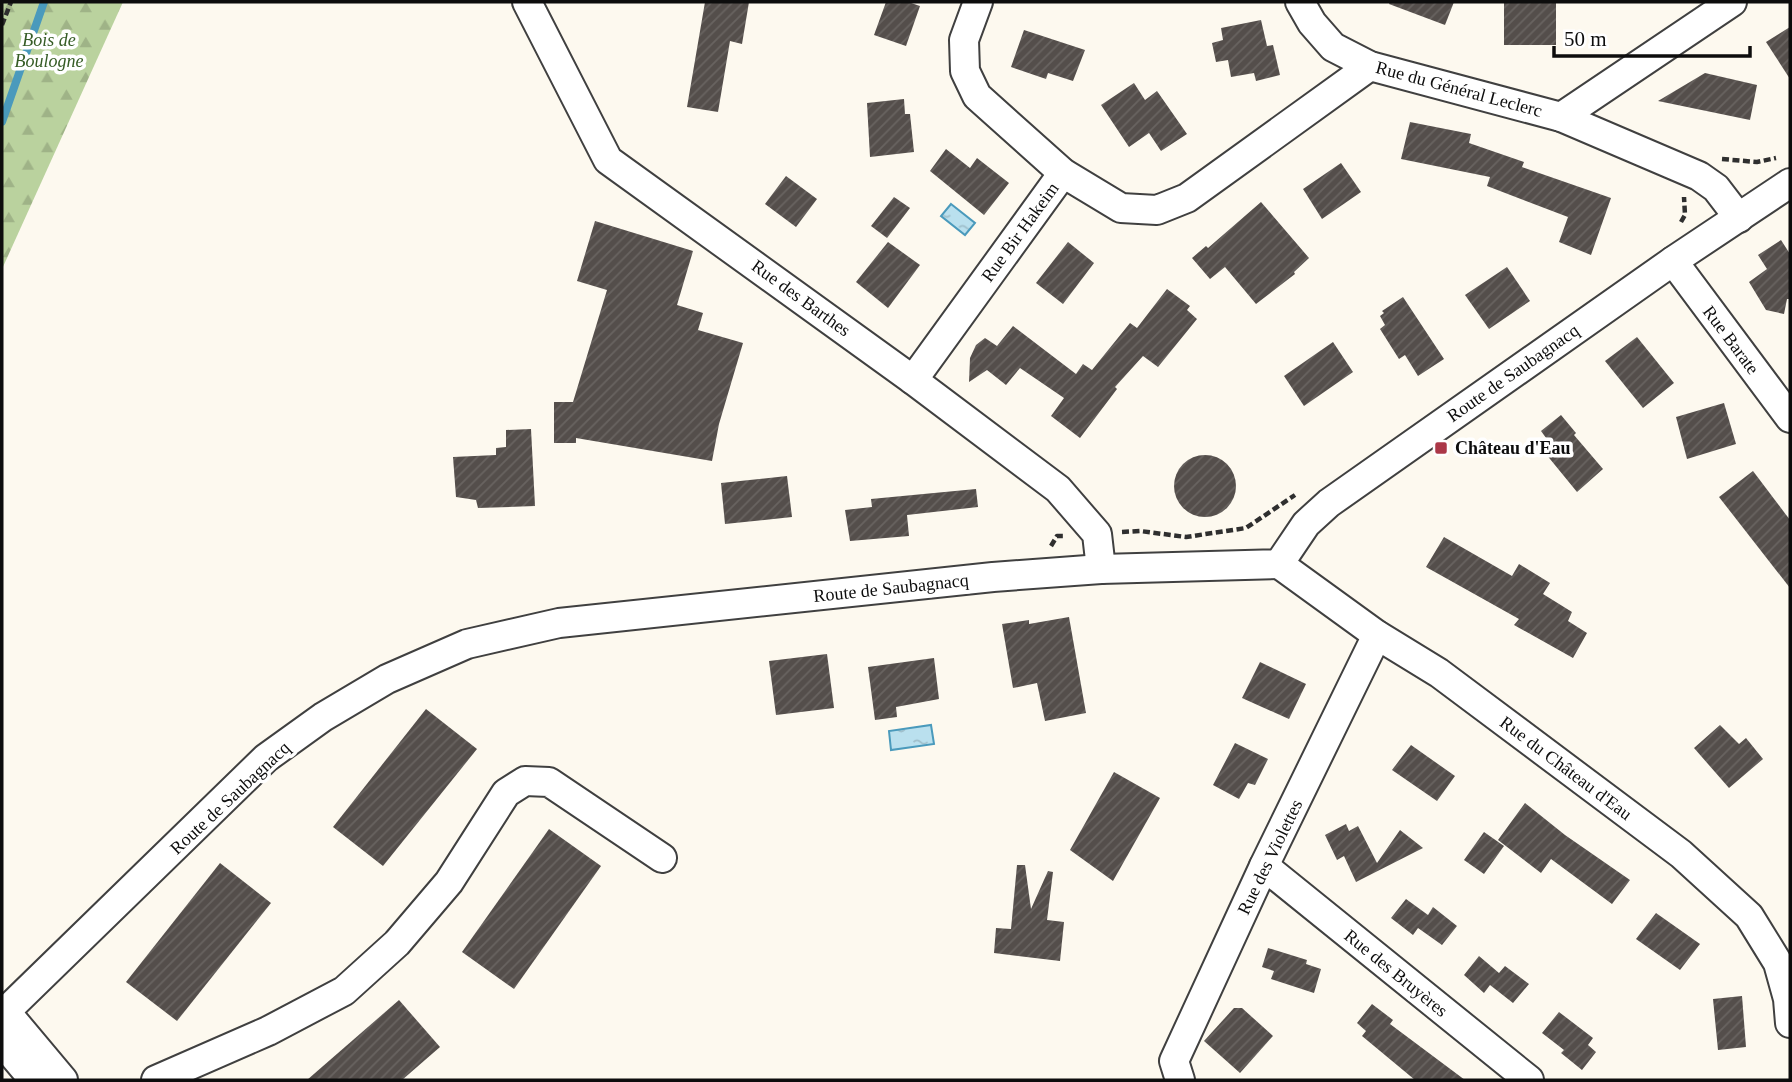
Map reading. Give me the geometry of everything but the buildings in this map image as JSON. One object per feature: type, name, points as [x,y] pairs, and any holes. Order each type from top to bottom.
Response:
[{"type":"street","name":"Rue des Barthes","points":[[527,2],[608,160],[913,380],[1058,489],[1097,534]]},
{"type":"street","points":[[978,2],[964,40],[965,71],[977,96],[1063,173]]},
{"type":"street","name":"Rue du Général Leclerc","points":[[1300,2],[1312,23],[1333,47],[1370,66],[1561,117],[1699,176],[1716,188],[1739,218]]},
{"type":"street","name":"Rue du Général Leclerc","points":[[1561,117],[1732,2]]},
{"type":"street","name":"Rue Bir Hakeim","points":[[913,380],[1063,173],[1121,208],[1157,210],[1187,198],[1370,66]]},
{"type":"street","name":"Route de Saubagnacq","points":[[4,1013],[266,758],[323,717],[387,679],[467,645],[559,623],[980,579],[1101,569],[1279,564],[1306,524],[1329,503],[1673,261],[1739,218],[1789,169]]},
{"type":"street","name":"Rue Barate","points":[[1673,261],[1790,418]]},
{"type":"street","points":[[1097,534],[1101,569]]},
{"type":"street","name":"Rue du Château d'Eau","points":[[1279,564],[1377,635],[1439,673],[1681,854],[1749,916],[1778,963],[1788,999],[1790,1023]]},
{"type":"street","name":"Rue des Violettes","points":[[1180,1080],[1174,1061],[1264,866],[1377,635]]},
{"type":"street","points":[[156,1080],[268,1031],[344,991],[397,943],[440,892],[506,793],[525,781],[549,782],[662,858]]},
{"type":"street","name":"Rue des Bruyères","points":[[1264,866],[1528,1080]]},
{"type":"street","points":[[4,1013],[63,1080]]},
{"type":"street","points":[[2,1042],[34,1080]]},
{"type":"path","points":[[2,25],[11,2]]},
{"type":"path","points":[[1677,231],[1685,215],[1684,195],[1714,158],[1757,162],[1789,169]]},
{"type":"path","points":[[1042,550],[1051,546],[1057,536],[1140,531],[1186,537],[1246,528],[1301,491]]},
{"type":"green space","name":"Bois de Boulogne","points":[[2,2],[123,2],[2,269]]},
{"type":"water","points":[[951,204],[975,223],[965,235],[941,216]]},
{"type":"water","points":[[931,725],[934,744],[891,750],[889,731]]},
{"type":"waterway","points":[[2,122],[44,2]]},
{"type":"place","name":"Château d'Eau","points":[[1441,448]]}]
